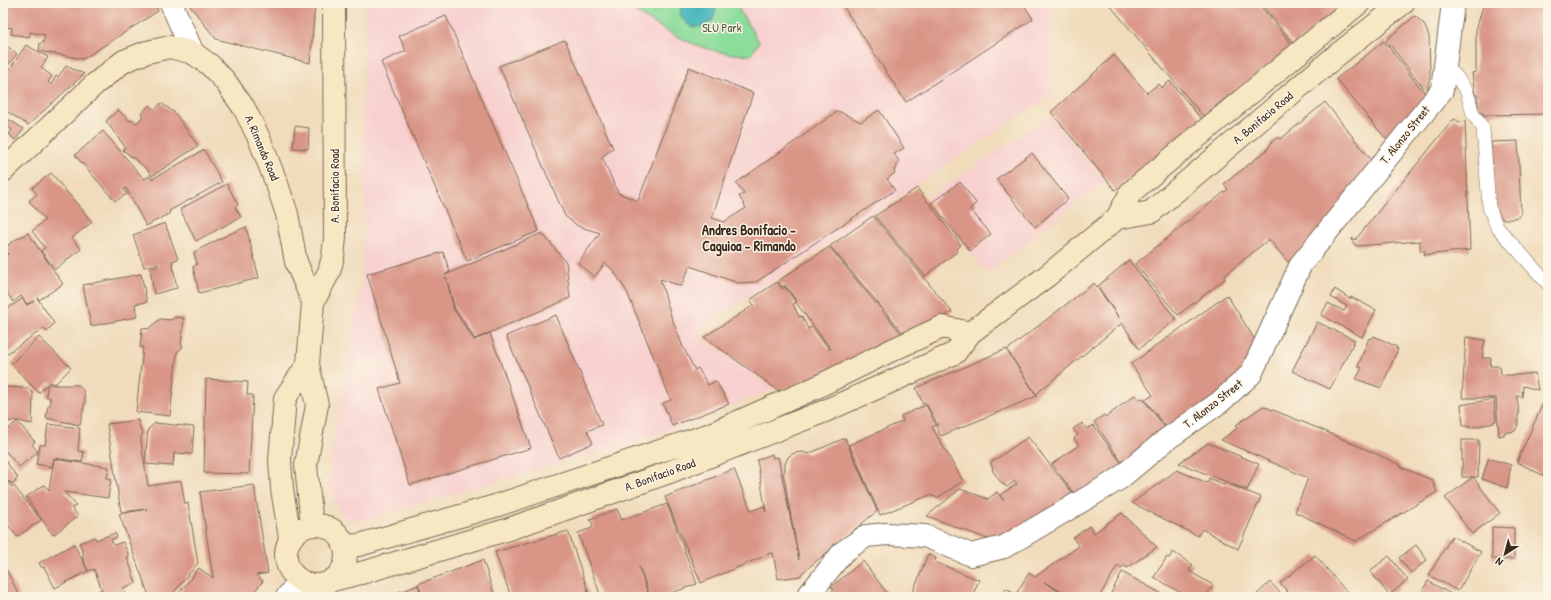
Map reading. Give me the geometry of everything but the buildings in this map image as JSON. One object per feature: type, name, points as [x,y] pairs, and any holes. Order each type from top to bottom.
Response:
[{"type":"main road","name":"A. Bonifacio Road","points":[[312,525],[306,465],[318,405],[308,364],[313,302],[329,272],[333,257],[335,237],[334,3]]},
{"type":"main road","name":"A. Bonifacio Road","points":[[332,580],[365,572],[506,530],[715,455],[825,411],[955,354],[970,333],[1047,276],[1117,218],[1131,192],[1359,3]]},
{"type":"main road","name":"A. Bonifacio Road","points":[[1117,218],[1151,212],[1337,55],[1403,3]]},
{"type":"main road","name":"A. Rimando Road","points":[[3,171],[94,84],[124,61],[147,52],[170,47],[193,54],[210,65],[225,81],[244,108],[259,138],[287,214],[296,262],[313,302]]},
{"type":"main road","name":"A. Bonifacio Road","points":[[344,546],[359,545],[495,506],[708,435],[815,388],[890,351],[942,328],[970,333]]},
{"type":"main road","name":"A. Bonifacio Road","points":[[290,538],[282,489],[280,460],[285,398],[308,364]]},
{"type":"main road","points":[[320,525],[330,528],[336,532],[344,546],[345,561],[338,575],[332,580],[309,584],[300,580],[292,573],[286,560],[286,547],[290,538],[303,527],[320,525]]},
{"type":"street","points":[[171,3],[193,54]]},
{"type":"street","name":"T. Alonzo Street","points":[[807,597],[843,552],[866,536],[887,534],[925,536],[971,555],[1004,547],[1119,480],[1167,439],[1220,402],[1251,374],[1300,264],[1442,90],[1453,3]]},
{"type":"street","points":[[287,597],[300,580]]},
{"type":"lane","points":[[1445,65],[1456,76],[1467,92],[1473,114],[1483,128],[1489,207],[1497,227],[1548,284]]},
{"type":"shaded area","points":[[365,3],[1053,3],[1051,95],[695,333],[775,389],[653,436],[369,519],[350,520],[344,517],[335,504],[330,480],[332,449],[362,277],[365,214],[363,104]]},
{"type":"shaded area","points":[[1051,115],[1105,181],[987,273],[927,198]]},
{"type":"green space","name":"SLU Park","points":[[628,3],[735,3],[759,42],[751,55],[724,53],[712,50],[675,36],[639,14]]},
{"type":"water","points":[[682,3],[714,3],[716,8],[713,20],[705,25],[697,27],[689,25],[681,17],[680,5]]},
{"type":"district","name":"Andres Bonifacio - Caguioa - Rimando","points":[[749,238]]}]
